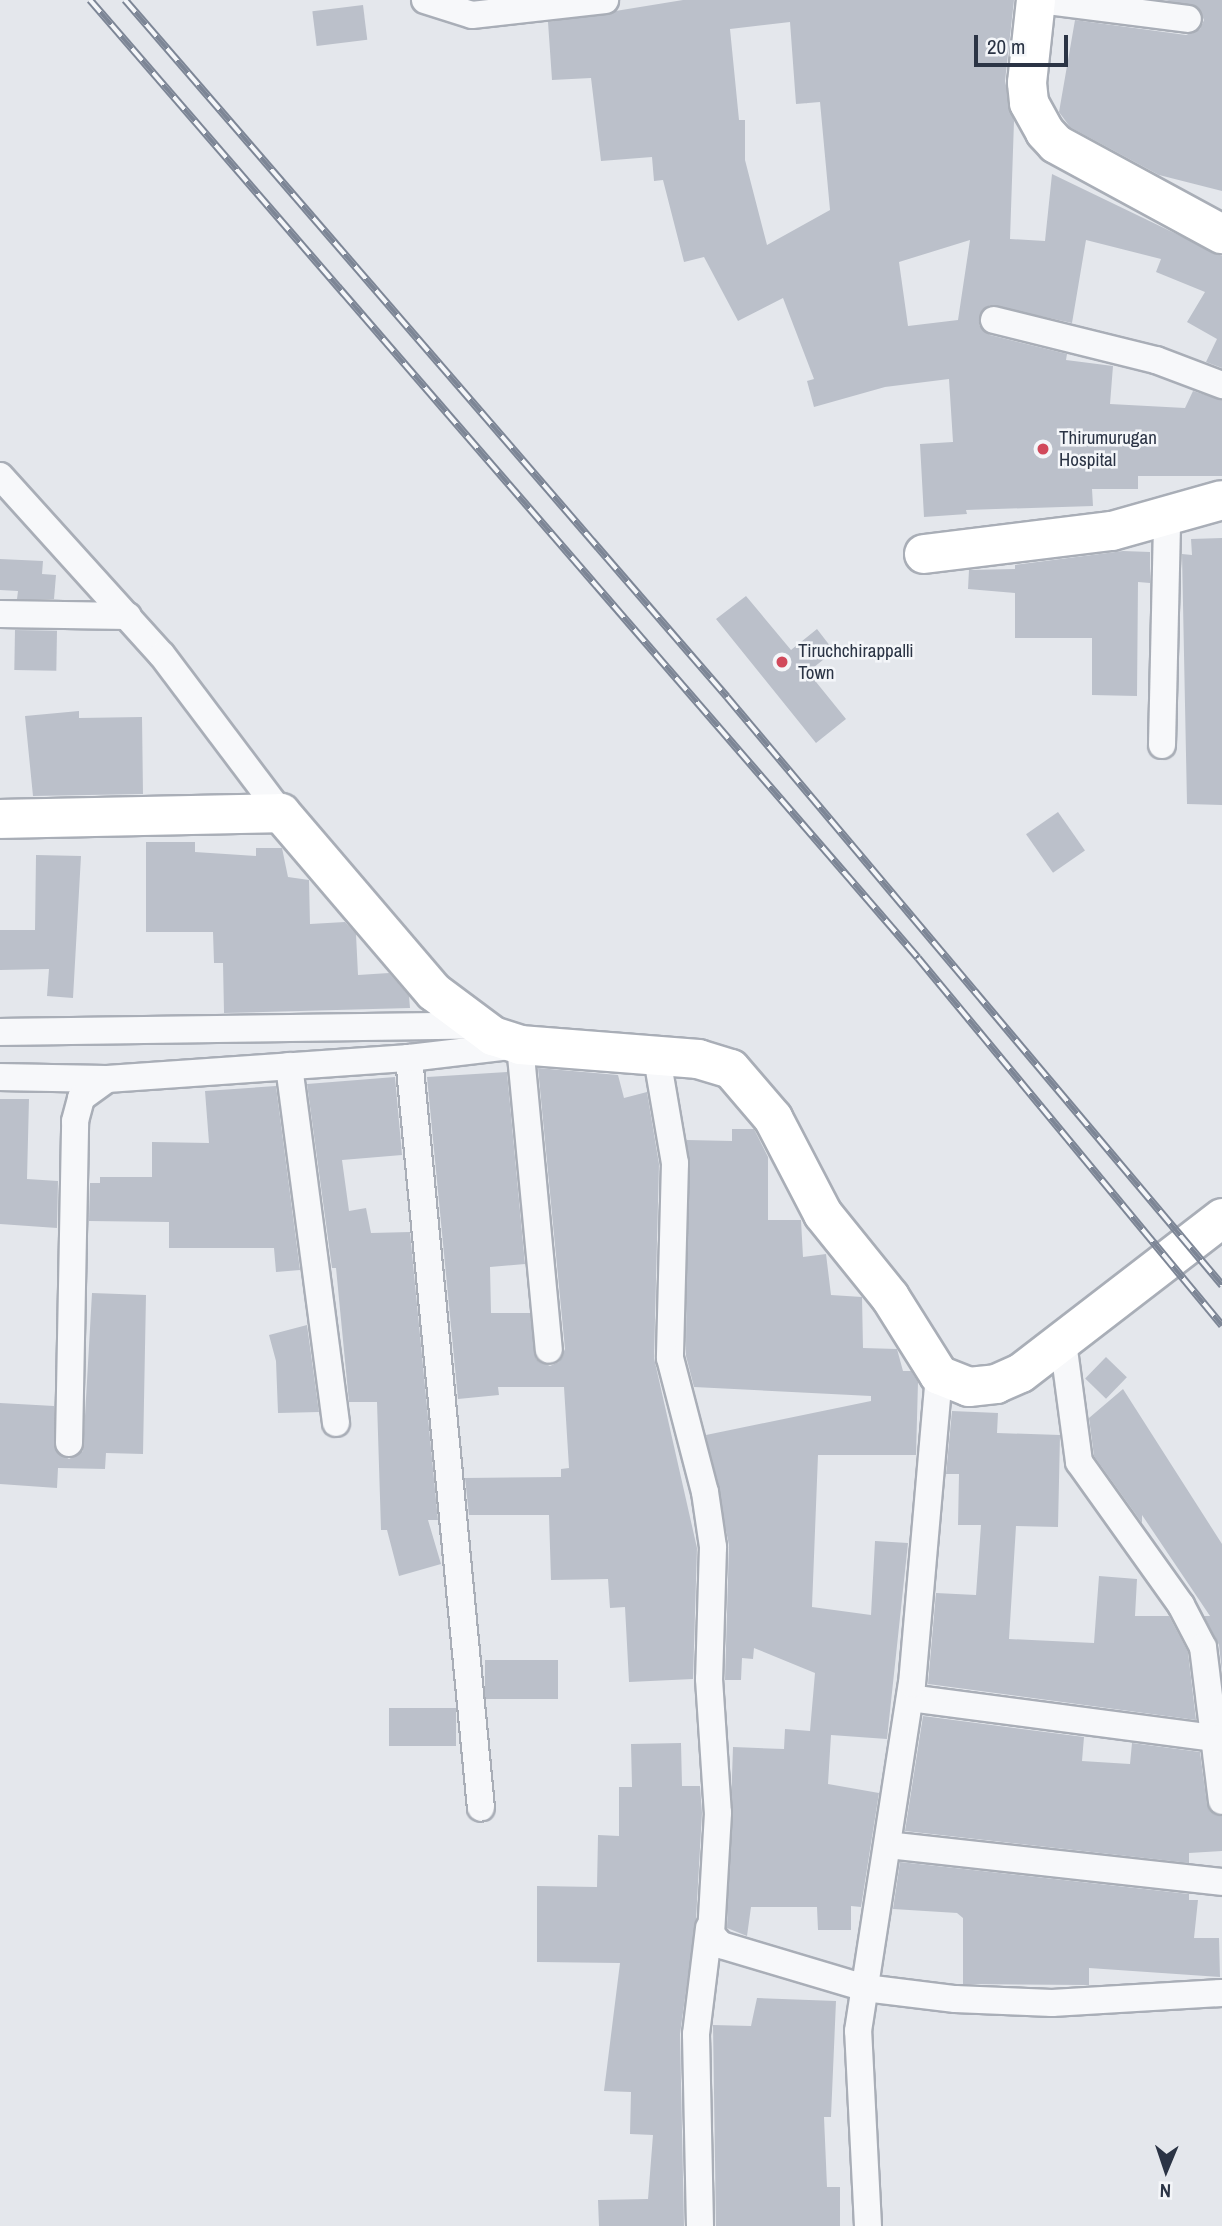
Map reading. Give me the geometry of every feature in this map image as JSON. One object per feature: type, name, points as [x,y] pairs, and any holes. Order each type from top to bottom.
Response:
[{"type":"street","points":[[425,0],[471,15],[605,0]]},
{"type":"street","points":[[1188,19],[1038,0],[1027,83],[1029,103],[1045,132],[1056,144],[1222,234]]},
{"type":"street","points":[[994,320],[1156,360],[1222,385]]},
{"type":"street","points":[[0,476],[128,616],[228,736],[281,813],[434,992],[478,1025],[520,1045]]},
{"type":"street","points":[[925,554],[1167,518],[1222,500]]},
{"type":"street","points":[[1163,745],[1167,518]]},
{"type":"street","points":[[0,614],[128,616]]},
{"type":"street","points":[[0,819],[281,813]]},
{"type":"street","points":[[0,1032],[478,1025]]},
{"type":"street","points":[[520,1045],[549,1350]]},
{"type":"street","points":[[0,1077],[107,1079],[409,1058],[520,1045],[657,1058],[698,1059],[731,1069],[753,1089],[824,1214],[890,1297],[939,1375],[969,1387],[996,1384],[1063,1342],[1222,1218]]},
{"type":"street","points":[[409,1058],[481,1808]]},
{"type":"street","points":[[657,1058],[675,1163],[670,1358],[705,1492],[713,1547],[709,1679],[718,1813],[709,1928],[696,2034],[700,2226]]},
{"type":"street","points":[[289,1066],[336,1423]]},
{"type":"street","points":[[69,1443],[75,1121],[81,1098],[107,1079]]},
{"type":"street","points":[[1063,1342],[1079,1462],[1181,1605],[1203,1647],[1222,1801]]},
{"type":"street","points":[[868,2226],[858,2031],[910,1698],[939,1375]]},
{"type":"street","points":[[910,1698],[1215,1738]]},
{"type":"street","points":[[888,1845],[1222,1882]]},
{"type":"street","points":[[709,1928],[721,1945],[865,1988],[1052,2003],[1222,1993]]},
{"type":"building","points":[[683,0],[1014,0],[1005,81],[1014,121],[1010,239],[1045,241],[1052,174],[1222,256],[1222,368],[1206,362],[1217,339],[1187,322],[1205,292],[1156,272],[1161,259],[1086,240],[1072,323],[990,305],[982,310],[979,325],[990,335],[1067,354],[1066,360],[1113,366],[1110,404],[1185,408],[1193,391],[1222,400],[1222,476],[1138,476],[1138,489],[1092,489],[1093,506],[966,510],[967,514],[924,517],[920,444],[953,442],[949,379],[885,387],[814,407],[807,381],[814,379],[783,298],[738,321],[704,257],[684,262],[663,180],[654,181],[652,157],[601,161],[591,78],[552,80],[548,22]],"holes":[[[790,22],[796,104],[820,102],[830,210],[767,245],[745,160],[745,120],[739,120],[730,29]],[[970,240],[958,320],[908,326],[899,262]]]},
{"type":"building","points":[[1164,0],[1222,0],[1222,191],[1159,175],[1070,127],[1059,112],[1075,20],[1186,35],[1200,29],[1204,20],[1198,7]]},
{"type":"building","points":[[363,5],[367,40],[317,46],[312,11]]},
{"type":"building","points":[[1222,538],[1222,805],[1187,804],[1182,554],[1192,555],[1191,539]]},
{"type":"building","points":[[1123,551],[1150,552],[1150,583],[1138,582],[1137,696],[1092,695],[1092,638],[1015,638],[1015,593],[968,589],[969,570],[1015,569],[1015,565]]},
{"type":"building","points":[[0,559],[43,561],[42,574],[56,575],[54,599],[17,599],[18,591],[0,590]]},
{"type":"building","points":[[746,596],[791,650],[817,629],[834,651],[808,672],[846,719],[816,743],[716,619]]},
{"type":"building","points":[[15,630],[57,631],[56,671],[14,670]]},
{"type":"building","points":[[79,711],[79,718],[142,717],[143,794],[33,796],[25,716]]},
{"type":"building","points":[[1058,812],[1085,851],[1053,873],[1026,834]]},
{"type":"building","points":[[146,842],[195,842],[195,852],[256,856],[256,848],[282,848],[288,877],[309,880],[310,924],[345,922],[356,934],[358,975],[389,973],[409,996],[410,1008],[224,1013],[223,963],[214,963],[213,932],[146,932]]},
{"type":"building","points":[[36,855],[81,856],[73,998],[47,996],[49,969],[0,970],[0,930],[35,930]]},
{"type":"building","points":[[538,1068],[618,1075],[624,1098],[647,1092],[659,1164],[654,1358],[697,1548],[693,1679],[629,1682],[625,1607],[610,1608],[608,1579],[551,1580],[549,1515],[469,1515],[465,1478],[561,1477],[561,1469],[569,1468],[564,1387],[498,1387],[499,1395],[458,1399],[427,1077],[507,1072],[525,1264],[490,1267],[491,1313],[530,1313],[536,1359],[550,1366],[559,1362],[565,1349]]},
{"type":"building","points":[[395,1077],[402,1155],[342,1160],[349,1211],[366,1208],[371,1233],[410,1232],[438,1520],[428,1520],[441,1564],[399,1576],[387,1530],[381,1530],[377,1402],[349,1402],[336,1268],[332,1268],[307,1084]]},
{"type":"building","points":[[276,1086],[300,1270],[276,1272],[274,1248],[169,1248],[169,1222],[89,1221],[90,1183],[100,1183],[100,1177],[152,1177],[152,1142],[209,1143],[205,1091]]},
{"type":"building","points":[[0,1099],[29,1099],[27,1179],[58,1181],[57,1228],[0,1224]]},
{"type":"building","points":[[732,1129],[754,1129],[768,1157],[768,1220],[801,1220],[803,1257],[826,1254],[831,1295],[862,1297],[863,1348],[897,1349],[903,1371],[911,1371],[918,1382],[916,1455],[818,1455],[812,1607],[871,1615],[875,1541],[908,1543],[887,1739],[831,1735],[828,1784],[879,1793],[861,1907],[851,1906],[851,1930],[818,1930],[817,1907],[751,1907],[747,1936],[727,1928],[733,1747],[784,1749],[785,1729],[810,1731],[815,1673],[754,1648],[753,1659],[742,1658],[741,1680],[725,1680],[729,1545],[706,1435],[871,1401],[871,1396],[694,1387],[686,1356],[687,1140],[732,1141]]},
{"type":"building","points":[[92,1293],[146,1295],[143,1454],[106,1453],[105,1469],[58,1468],[57,1488],[0,1484],[0,1403],[54,1406],[56,1451],[69,1459],[83,1451]]},
{"type":"building","points":[[307,1325],[319,1412],[278,1413],[276,1361],[269,1335]]},
{"type":"building","points":[[1106,1357],[1127,1377],[1106,1399],[1085,1379]]},
{"type":"building","points":[[1123,1389],[1222,1544],[1222,1672],[1219,1645],[1204,1616],[1210,1616],[1142,1515],[1142,1523],[1094,1456],[1089,1418]]},
{"type":"building","points":[[952,1411],[998,1413],[997,1433],[1060,1435],[1058,1527],[1016,1526],[1009,1639],[1094,1643],[1099,1576],[1137,1579],[1135,1616],[1169,1616],[1188,1652],[1196,1720],[928,1684],[936,1593],[976,1595],[981,1525],[958,1525],[959,1474],[946,1474]]},
{"type":"building","points":[[485,1660],[558,1660],[558,1699],[485,1699]]},
{"type":"building","points":[[389,1708],[456,1708],[456,1746],[389,1746]]},
{"type":"building","points":[[923,1716],[1084,1737],[1082,1761],[1130,1764],[1132,1743],[1200,1752],[1207,1804],[1222,1816],[1222,1851],[1189,1853],[1189,1863],[905,1831]]},
{"type":"building","points":[[681,1743],[682,1786],[700,1786],[702,1813],[696,1919],[680,2034],[684,2226],[599,2226],[598,2200],[648,2199],[653,2135],[630,2134],[631,2092],[604,2091],[620,1963],[537,1962],[537,1886],[597,1887],[598,1835],[619,1836],[619,1787],[632,1787],[631,1744]]},
{"type":"building","points":[[900,1862],[1189,1894],[1189,1900],[1198,1900],[1194,1938],[1219,1938],[1220,1977],[1089,1968],[1089,1985],[963,1984],[963,1918],[957,1913],[893,1909]]},
{"type":"building","points":[[757,1998],[836,2001],[831,2117],[824,2117],[827,2187],[840,2187],[840,2226],[716,2226],[713,2025],[751,2026]]},
{"type":"railway","points":[[90,0],[918,958],[1222,1325]]},
{"type":"railway","points":[[125,0],[727,697],[1222,1285]]},
{"type":"place","name":"Thirumurugan Hospital","points":[[1043,449]]},
{"type":"place","name":"Tiruchchirappalli Town","points":[[782,662]]}]
